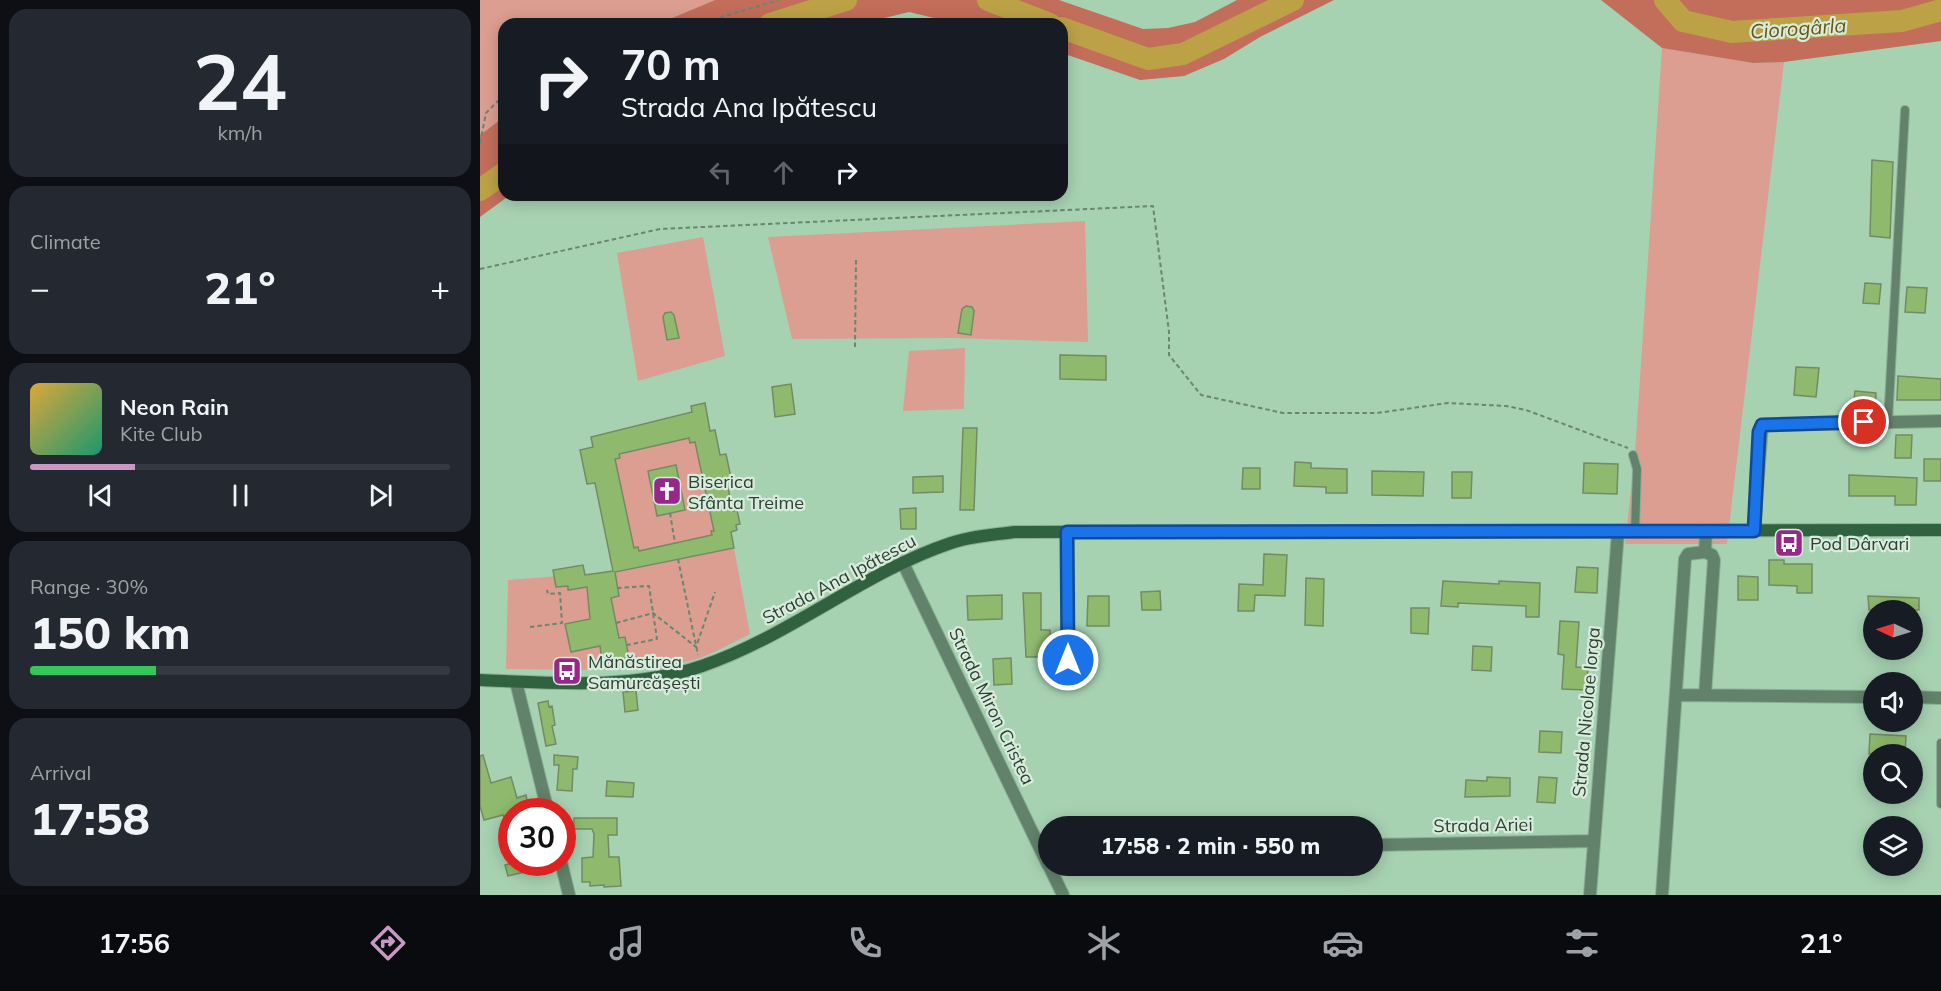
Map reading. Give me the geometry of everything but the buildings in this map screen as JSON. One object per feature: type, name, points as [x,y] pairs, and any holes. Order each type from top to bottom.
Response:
[{"type":"main road","name":"Strada Ana Ipătescu","points":[[480,681],[616,682],[661,676],[700,667],[800,622],[903,563],[972,537],[1014,532],[1941,530]]},
{"type":"street","points":[[1754,531],[1759,432],[1762,425],[1941,421]]},
{"type":"street","points":[[1067,532],[1068,660]]},
{"type":"street","name":"Strada Nicolae Iorga","points":[[1590,895],[1618,532]]},
{"type":"street","points":[[1704,532],[1705,552]]},
{"type":"street","points":[[1662,895],[1685,559],[1688,554],[1705,552],[1712,555],[1715,571],[1707,634],[1709,652],[1705,695]]},
{"type":"street","name":"Strada Miron Cristea","points":[[903,563],[1038,836]]},
{"type":"street","points":[[516,682],[545,798]]},
{"type":"street","points":[[1677,695],[1863,697]]},
{"type":"street","points":[[1923,697],[1941,698]]},
{"type":"street","name":"Strada Ariei","points":[[1383,845],[1594,841]]},
{"type":"street","points":[[564,876],[568,895]]},
{"type":"street","name":"Strada Miron Cristea","points":[[1054,876],[1063,895]]},
{"type":"lane","points":[[1888,422],[1905,110]]},
{"type":"lane","points":[[1633,455],[1637,469],[1635,532]]},
{"type":"lane","points":[[1941,743],[1941,804]]},
{"type":"path","points":[[718,18],[778,0]]},
{"type":"path","points":[[480,143],[486,113],[498,101]]},
{"type":"path","points":[[480,269],[660,229],[1153,206],[1169,332],[1169,355],[1201,395],[1283,413],[1377,413],[1448,403],[1506,406],[1526,410],[1625,445],[1633,455]]},
{"type":"path","points":[[855,347],[856,260]]},
{"type":"path","points":[[670,513],[675,543]]},
{"type":"path","points":[[678,559],[700,667]]},
{"type":"path","points":[[617,588],[649,586],[657,639],[627,645]]},
{"type":"path","points":[[530,627],[562,622],[560,593],[548,594],[547,590]]},
{"type":"path","points":[[696,647],[715,592]]},
{"type":"path","points":[[653,613],[696,647]]},
{"type":"path","points":[[616,622],[653,613]]},
{"type":"shaded area","points":[[480,0],[715,0],[672,18],[498,18],[498,122],[480,135]]},
{"type":"shaded area","points":[[715,0],[1059,0],[1143,29],[1168,28],[1195,22],[1237,0],[1334,0],[1260,37],[1224,59],[1184,76],[1140,80],[1068,55],[1068,18],[934,18],[909,12],[884,18],[672,18]]},
{"type":"shaded area","points":[[1601,0],[1941,0],[1941,41],[1784,62],[1753,63],[1662,48]]},
{"type":"shaded area","points":[[1662,48],[1753,63],[1784,62],[1727,544],[1625,544],[1635,453]]},
{"type":"shaded area","points":[[498,122],[498,201],[502,201],[480,217],[480,135]]},
{"type":"shaded area","points":[[1085,221],[1088,342],[952,338],[792,339],[768,237]]},
{"type":"shaded area","points":[[703,237],[725,356],[638,381],[617,253]]},
{"type":"shaded area","points":[[965,348],[964,409],[903,411],[909,351]]},
{"type":"shaded area","points":[[689,438],[690,443],[695,442],[714,531],[711,532],[712,535],[639,551],[638,547],[634,548],[615,459],[619,454]]},
{"type":"shaded area","points":[[734,548],[750,634],[708,655],[682,663],[616,669],[506,669],[508,580],[623,571]]},
{"type":"waterway","name":"Ciorogârla","points":[[789,18],[846,0]]},
{"type":"waterway","name":"Ciorogârla","points":[[988,0],[1034,18]]},
{"type":"waterway","name":"Ciorogârla","points":[[1068,30],[1148,59],[1183,54],[1293,0]]},
{"type":"waterway","name":"Ciorogârla","points":[[1665,0],[1683,21],[1732,32],[1902,21],[1941,10]]},
{"type":"waterway","name":"Ciorogârla","points":[[480,190],[498,177]]},
{"type":"place","name":"Biserica Sfânta Treime","points":[[667,491]]},
{"type":"place","name":"Pod Dârvari","points":[[1789,543]]},
{"type":"place","name":"Mănăstirea Samurcășești","points":[[567,671]]},
{"type":"route","points":[[1068,660],[1067,532],[1754,531],[1759,432],[1762,425],[1864,422]]}]
